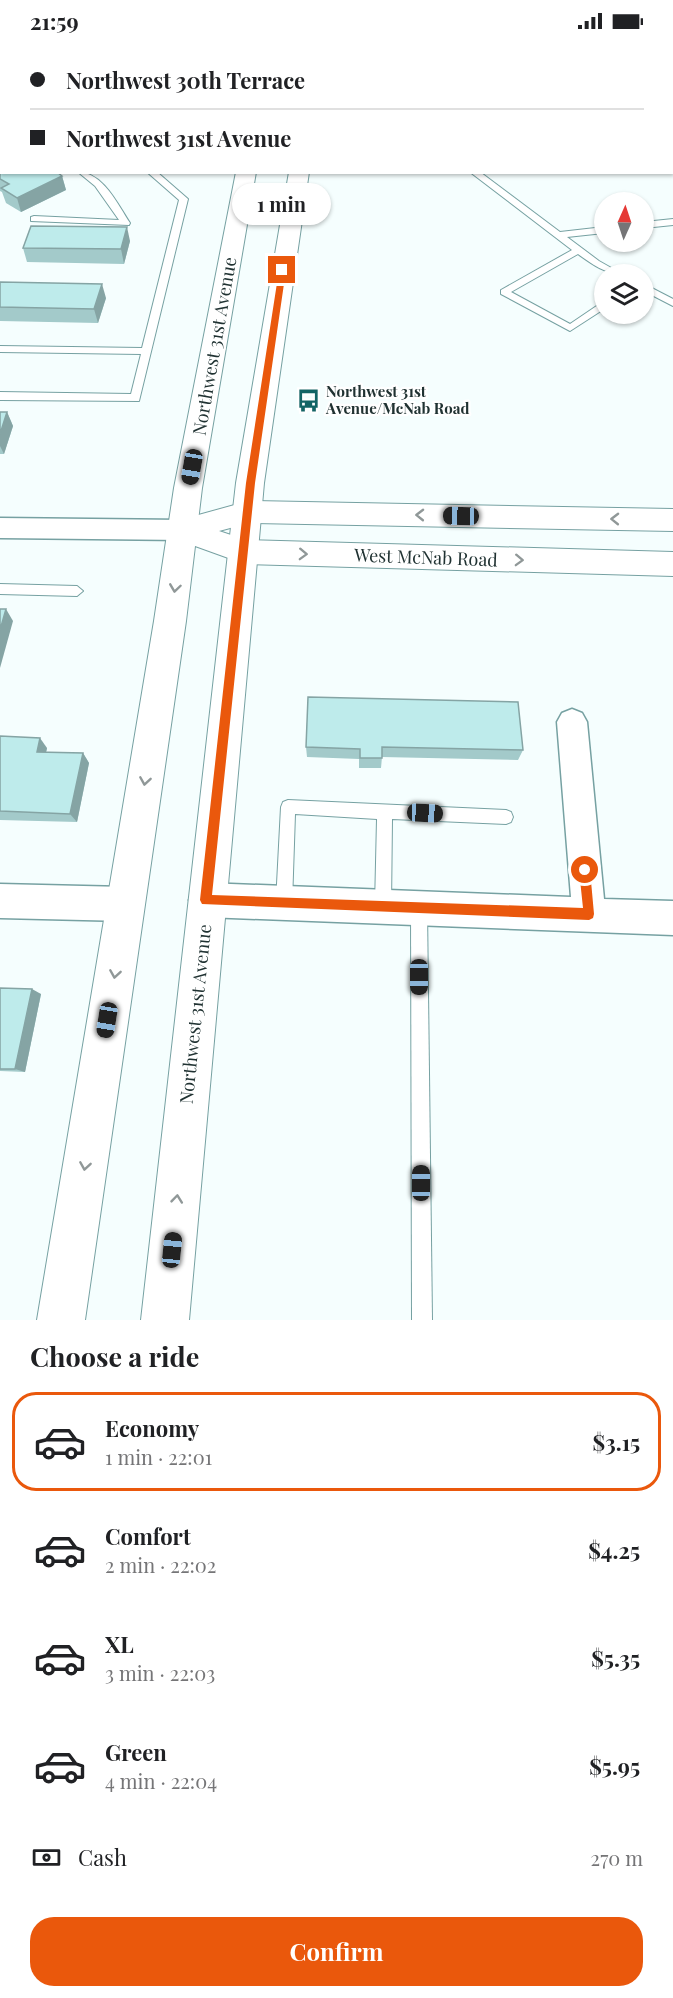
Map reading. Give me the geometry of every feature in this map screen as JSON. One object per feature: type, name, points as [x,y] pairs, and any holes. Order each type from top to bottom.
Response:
[{"type":"main road","name":"Northwest 31st Avenue","points":[[165,1320],[206,900],[254,459],[299,174]]},
{"type":"main road","name":"Northwest 31st Avenue","points":[[61,1320],[188,488],[244,181]]},
{"type":"main road","name":"West McNab Road","points":[[183,530],[249,512],[673,520]]},
{"type":"main road","name":"West McNab Road","points":[[183,530],[244,552],[673,564]]},
{"type":"street","name":"West McNab Road","points":[[0,528],[183,530]]},
{"type":"street","points":[[572,722],[589,914]]},
{"type":"street","points":[[206,900],[673,918]]},
{"type":"street","points":[[0,901],[125,904]]},
{"type":"lane","points":[[34,219],[126,223],[98,184],[85,174]]},
{"type":"lane","points":[[0,396],[135,398],[184,199],[153,174]]},
{"type":"lane","points":[[477,174],[578,250],[601,264]]},
{"type":"lane","points":[[654,224],[673,222]]},
{"type":"lane","points":[[559,235],[594,231]]},
{"type":"lane","points":[[578,250],[504,292],[570,328],[594,312]]},
{"type":"lane","points":[[654,293],[673,302]]},
{"type":"lane","points":[[0,349],[146,351]]},
{"type":"lane","points":[[0,589],[77,591]]},
{"type":"lane","points":[[284,903],[288,807],[506,817]]},
{"type":"lane","points":[[383,906],[385,812]]},
{"type":"lane","points":[[419,908],[422,1320]]},
{"type":"building","points":[[0,174],[60,174],[62,176],[17,198],[1,188],[9,184],[0,179]]},
{"type":"building","points":[[31,226],[127,227],[121,249],[23,248]]},
{"type":"building","points":[[0,282],[102,284],[94,309],[0,307]]},
{"type":"building","points":[[0,412],[7,412],[0,434]]},
{"type":"building","points":[[0,609],[6,609],[0,630]]},
{"type":"building","points":[[308,697],[518,702],[523,750],[382,747],[382,758],[360,758],[360,749],[306,747]]},
{"type":"building","points":[[0,736],[40,738],[37,752],[83,753],[70,814],[0,811]]},
{"type":"building","points":[[0,988],[32,989],[15,1069],[0,1069]]},
{"type":"place","name":"Northwest 31st Avenue/McNab Road","points":[[308,400]]},
{"type":"route","points":[[282,270],[250,483],[249,512],[206,900],[589,914],[585,870]]}]
